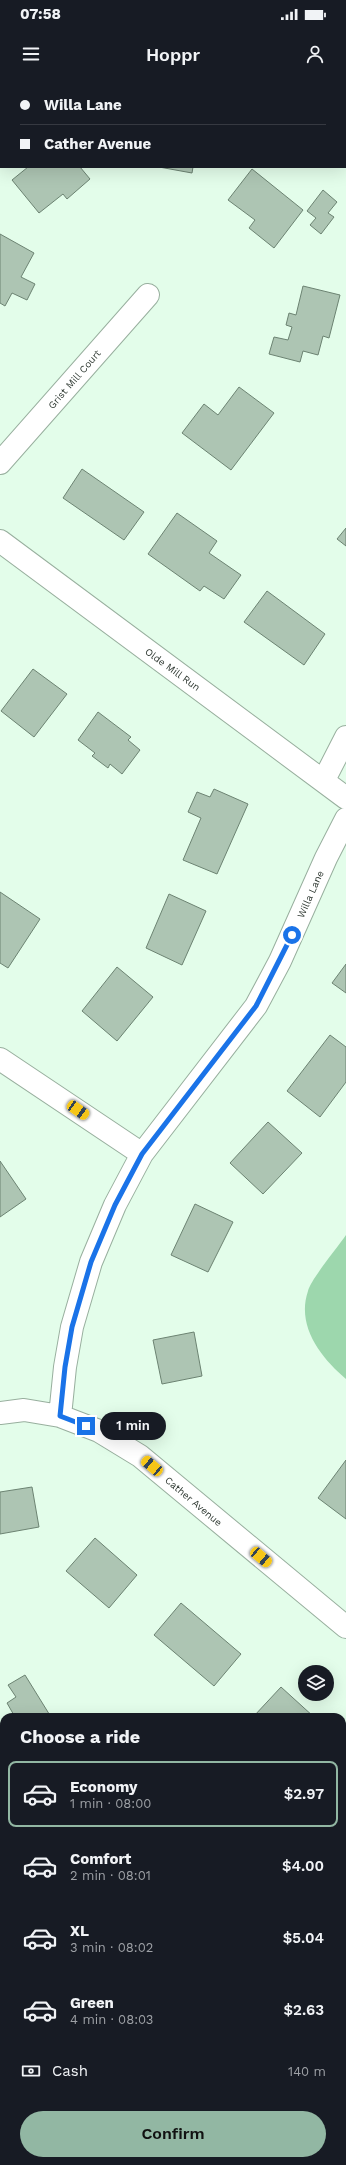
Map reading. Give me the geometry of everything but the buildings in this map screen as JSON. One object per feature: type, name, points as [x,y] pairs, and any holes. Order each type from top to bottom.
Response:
[{"type":"street","name":"Grist Mill Court","points":[[0,464],[148,295]]},
{"type":"street","name":"Olde Mill Run","points":[[0,541],[324,780],[346,798]]},
{"type":"street","points":[[324,780],[346,737]]},
{"type":"street","name":"Willa Lane","points":[[60,1416],[65,1367],[72,1327],[91,1262],[115,1205],[142,1154],[256,1006],[280,961],[326,858],[346,819]]},
{"type":"street","points":[[0,1059],[142,1154]]},
{"type":"street","name":"Cather Avenue","points":[[0,1413],[24,1410],[60,1416],[99,1431],[140,1456],[346,1627]]},
{"type":"green space","points":[[346,1235],[346,1379],[328,1361],[313,1340],[305,1317],[305,1304],[308,1291],[314,1279]]},
{"type":"route","points":[[86,1426],[60,1416],[65,1367],[72,1327],[91,1262],[109,1219],[142,1154],[256,1006],[292,935]]}]
